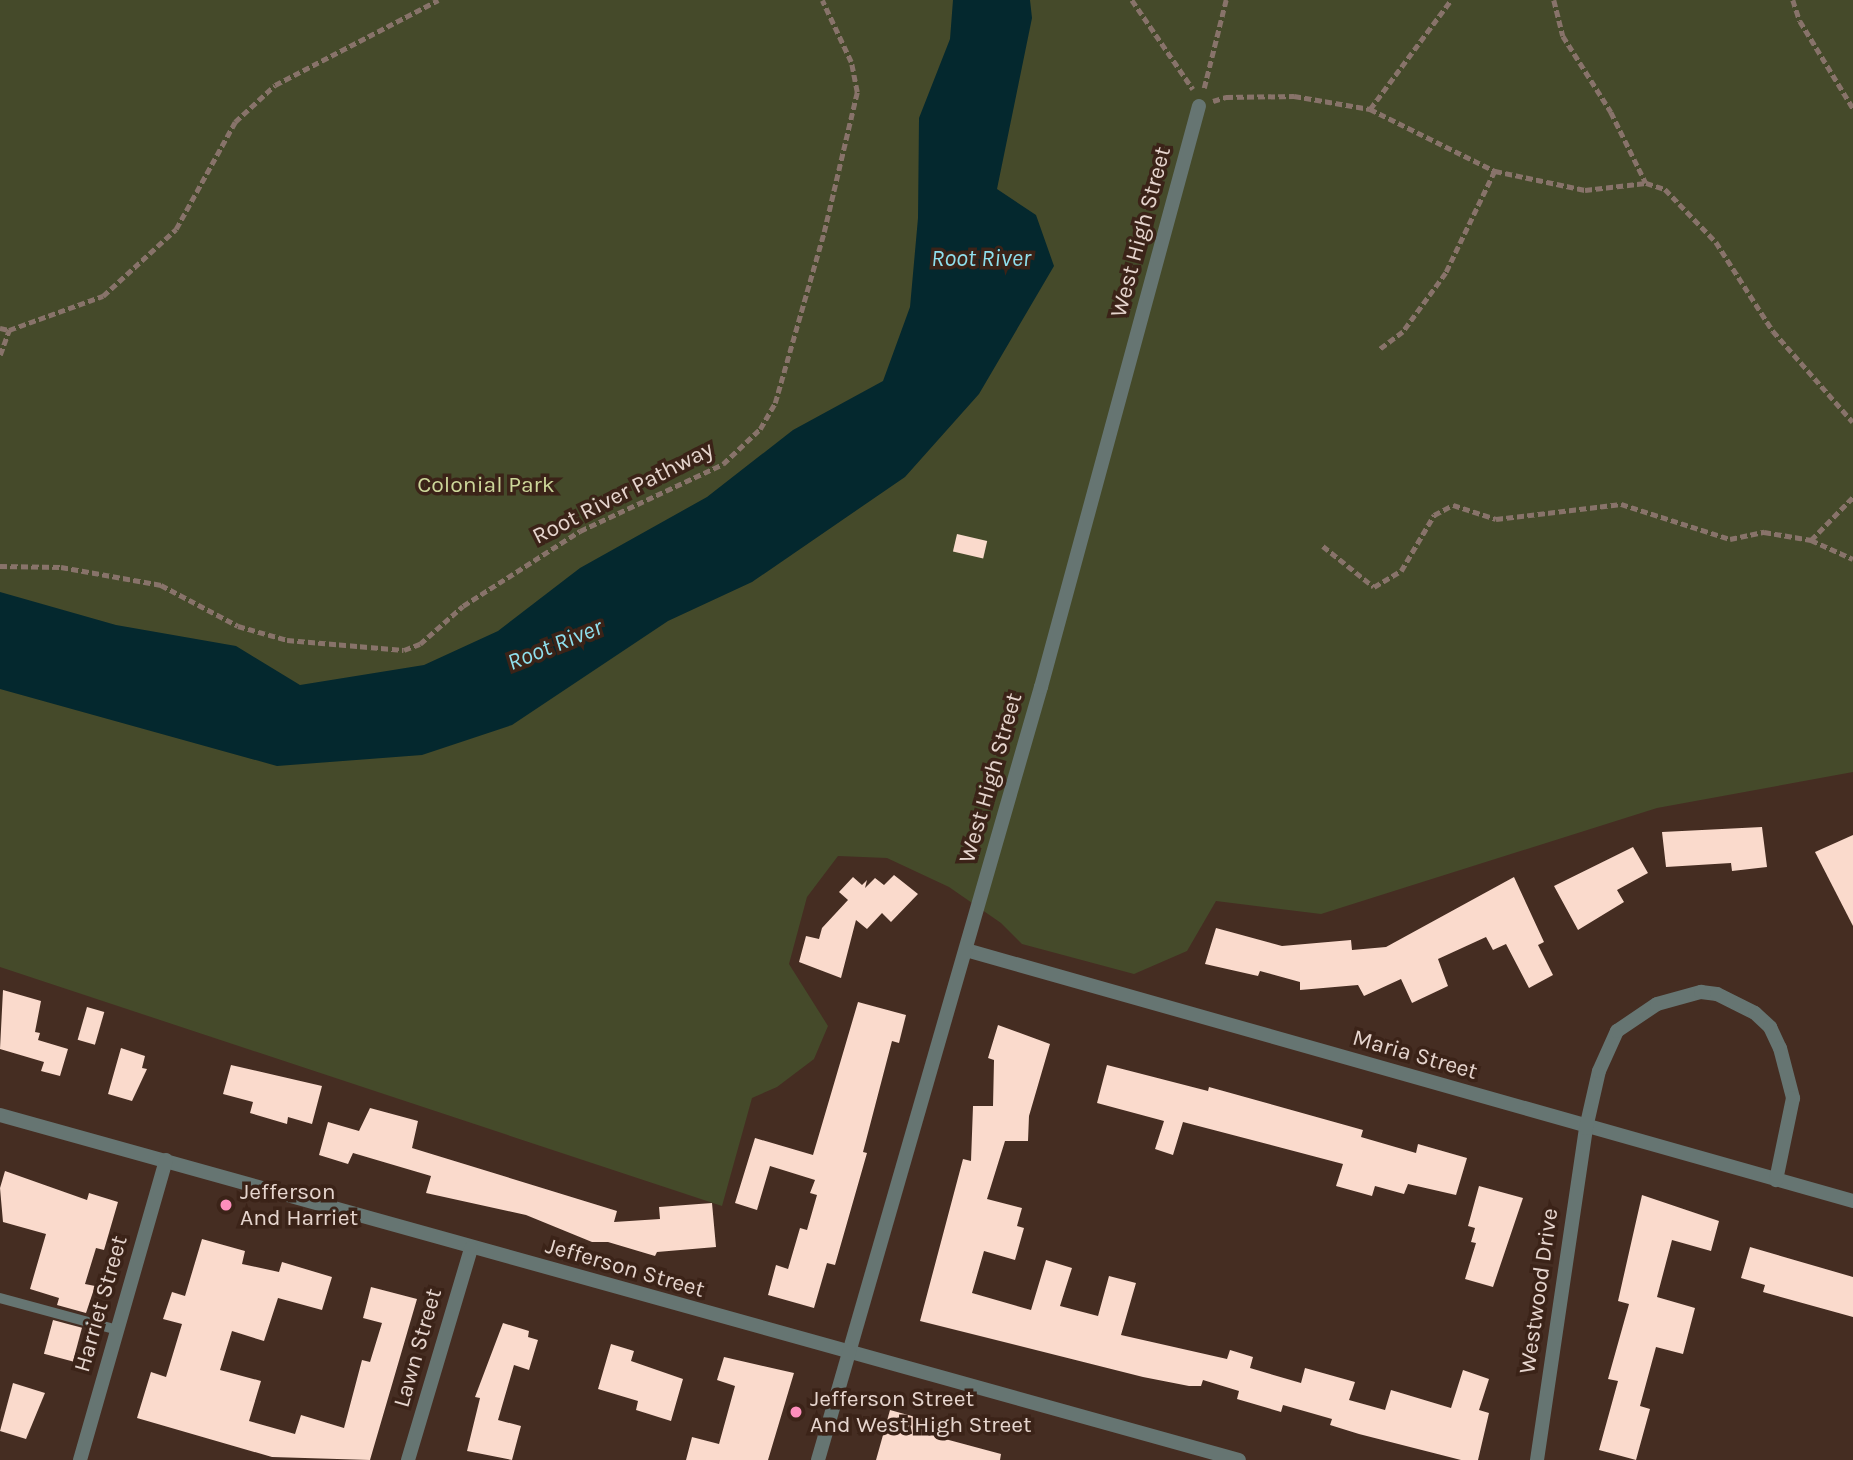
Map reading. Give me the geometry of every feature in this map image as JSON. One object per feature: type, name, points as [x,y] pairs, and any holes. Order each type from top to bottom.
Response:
[{"type":"street","name":"West High Street","points":[[818,1460],[966,950],[1199,106]]},
{"type":"street","name":"Maria Street","points":[[966,950],[1586,1128],[1853,1201]]},
{"type":"street","name":"Westwood Drive","points":[[1536,1460],[1586,1128],[1598,1071],[1617,1031],[1636,1014],[1677,995],[1717,994],[1755,1013],[1770,1027],[1787,1072],[1793,1098],[1776,1180]]},
{"type":"street","name":"Jefferson Street","points":[[0,1115],[1239,1460]]},
{"type":"street","name":"Harriet Street","points":[[83,1459],[166,1160]]},
{"type":"street","name":"Lawn Street","points":[[408,1460],[471,1248]]},
{"type":"lane","points":[[0,1298],[118,1329]]},
{"type":"path","points":[[0,328],[9,330],[103,296],[176,229],[235,122],[275,85],[438,0]]},
{"type":"path","name":"Root River Pathway","points":[[0,566],[61,566],[161,585],[238,626],[287,640],[404,649],[420,644],[463,606],[580,530],[723,464],[760,429],[775,403],[824,232],[857,93],[851,62],[822,0]]},
{"type":"path","points":[[1132,0],[1191,82],[1199,106]]},
{"type":"path","points":[[1199,106],[1226,0]]},
{"type":"path","points":[[1370,109],[1451,0]]},
{"type":"path","points":[[1554,0],[1563,36],[1611,112],[1646,183]]},
{"type":"path","points":[[1793,0],[1800,21],[1853,108]]},
{"type":"path","points":[[1199,106],[1226,97],[1294,96],[1370,109],[1495,170],[1585,190],[1646,183],[1665,189],[1716,242],[1773,331],[1853,422]]},
{"type":"path","points":[[1379,350],[1403,332],[1446,273],[1495,170]]},
{"type":"path","points":[[0,355],[9,330]]},
{"type":"path","points":[[1811,540],[1853,497]]},
{"type":"path","points":[[1323,546],[1374,587],[1401,571],[1434,515],[1453,505],[1496,519],[1621,504],[1730,539],[1764,532],[1811,540],[1853,559]]},
{"type":"green space","name":"Colonial Park","points":[[0,0],[1853,0],[1853,772],[1657,808],[1321,914],[1216,901],[1187,951],[1134,974],[1022,944],[1001,923],[949,887],[887,858],[838,856],[807,897],[789,964],[828,1026],[814,1059],[777,1087],[752,1098],[722,1206],[0,967]]},
{"type":"water","name":"Root River","points":[[953,0],[1030,0],[1032,18],[997,189],[1036,215],[1054,266],[979,394],[905,477],[752,582],[668,621],[512,725],[422,755],[277,766],[0,689],[0,592],[116,625],[236,646],[300,685],[424,665],[498,631],[580,568],[707,497],[793,430],[883,381],[910,307],[918,218],[919,118],[950,39]]},
{"type":"building","points":[[957,534],[987,541],[983,559],[953,552]]},
{"type":"building","points":[[1762,827],[1767,867],[1732,871],[1731,863],[1666,867],[1662,832]]},
{"type":"building","points":[[1853,835],[1853,926],[1815,852]]},
{"type":"building","points":[[1633,847],[1648,873],[1617,890],[1624,902],[1578,930],[1554,886]]},
{"type":"building","points":[[894,875],[918,894],[891,922],[882,913],[867,929],[856,920],[841,978],[799,962],[806,936],[819,939],[822,928],[848,900],[839,892],[853,877],[862,885],[867,880],[865,888],[875,878],[884,885]]},
{"type":"building","points":[[1514,877],[1544,942],[1538,945],[1553,975],[1529,988],[1506,944],[1493,950],[1486,937],[1438,959],[1448,986],[1412,1003],[1401,979],[1364,996],[1358,985],[1300,990],[1300,982],[1260,971],[1258,976],[1205,964],[1216,928],[1282,946],[1351,940],[1352,950],[1386,947]]},
{"type":"building","points":[[3,990],[41,1001],[35,1032],[40,1033],[38,1040],[68,1049],[60,1076],[41,1071],[44,1062],[0,1049]]},
{"type":"building","points":[[858,1002],[906,1015],[899,1043],[892,1041],[863,1152],[867,1153],[835,1265],[827,1263],[814,1308],[768,1295],[776,1265],[788,1269],[800,1228],[807,1230],[817,1195],[810,1193],[815,1180],[770,1166],[757,1210],[735,1203],[755,1138],[813,1155]]},
{"type":"building","points":[[87,1007],[104,1012],[95,1045],[78,1040]]},
{"type":"building","points":[[998,1025],[1050,1044],[1029,1116],[1028,1141],[1005,1141],[987,1199],[1022,1208],[1017,1226],[1024,1228],[1015,1260],[984,1251],[972,1293],[1031,1310],[1046,1260],[1072,1268],[1060,1306],[1098,1316],[1109,1276],[1136,1283],[1121,1335],[1227,1359],[1230,1350],[1253,1357],[1250,1368],[1301,1383],[1305,1368],[1355,1382],[1349,1400],[1385,1410],[1391,1390],[1451,1408],[1463,1370],[1489,1379],[1479,1410],[1489,1413],[1478,1460],[1461,1460],[1359,1434],[1330,1425],[1332,1419],[1283,1405],[1281,1412],[1237,1399],[1239,1391],[1203,1380],[1201,1386],[1189,1386],[1143,1377],[920,1321],[963,1159],[971,1161],[973,1106],[993,1106],[994,1060],[988,1058]]},
{"type":"building","points":[[121,1048],[145,1056],[142,1068],[147,1069],[132,1101],[108,1094]]},
{"type":"building","points":[[231,1065],[322,1086],[312,1124],[288,1117],[287,1124],[250,1113],[253,1102],[223,1094]]},
{"type":"building","points":[[1107,1065],[1208,1091],[1209,1087],[1363,1130],[1361,1137],[1416,1153],[1418,1144],[1467,1158],[1456,1195],[1408,1184],[1404,1194],[1375,1186],[1372,1196],[1336,1186],[1343,1164],[1183,1122],[1173,1155],[1155,1149],[1164,1121],[1097,1103]]},
{"type":"building","points":[[370,1108],[418,1121],[412,1148],[617,1211],[614,1222],[660,1219],[659,1207],[712,1203],[716,1247],[657,1252],[655,1256],[608,1242],[592,1242],[526,1215],[426,1193],[431,1176],[353,1153],[348,1164],[319,1155],[328,1122],[359,1131]]},
{"type":"building","points":[[5,1171],[87,1200],[89,1193],[118,1202],[104,1250],[96,1248],[85,1284],[95,1286],[86,1313],[57,1305],[59,1298],[30,1289],[46,1234],[3,1222],[0,1188]]},
{"type":"building","points":[[1479,1186],[1523,1198],[1493,1287],[1465,1279],[1476,1243],[1471,1242],[1475,1228],[1468,1226]]},
{"type":"building","points":[[1642,1195],[1719,1221],[1711,1251],[1672,1240],[1657,1297],[1695,1308],[1683,1354],[1656,1347],[1640,1406],[1650,1409],[1636,1460],[1599,1450],[1618,1381],[1608,1379],[1629,1304],[1618,1301]]},
{"type":"building","points":[[202,1239],[245,1251],[242,1264],[279,1272],[282,1262],[332,1277],[322,1310],[278,1298],[264,1341],[232,1331],[220,1370],[261,1381],[249,1421],[295,1434],[301,1415],[344,1428],[362,1360],[370,1362],[382,1323],[363,1318],[371,1287],[417,1299],[370,1460],[272,1457],[137,1418],[151,1372],[166,1377],[182,1324],[163,1319],[172,1292],[185,1296]]},
{"type":"building","points":[[1750,1247],[1853,1277],[1853,1317],[1763,1292],[1765,1285],[1741,1278]]},
{"type":"building","points":[[53,1320],[82,1328],[73,1362],[44,1354]]},
{"type":"building","points":[[503,1323],[529,1331],[528,1337],[538,1340],[529,1370],[514,1365],[498,1420],[521,1426],[512,1460],[467,1451],[480,1398],[475,1397]]},
{"type":"building","points":[[611,1344],[634,1351],[631,1361],[683,1379],[671,1421],[636,1410],[638,1401],[598,1389]]},
{"type":"building","points":[[724,1357],[794,1373],[768,1460],[686,1460],[692,1437],[719,1444],[735,1386],[717,1380]]},
{"type":"building","points":[[13,1383],[45,1393],[26,1439],[0,1431]]},
{"type":"building","points":[[890,1410],[937,1423],[934,1436],[1001,1454],[1000,1460],[876,1460]]},
{"type":"place","name":"Jefferson And Harriet","points":[[226,1205]]},
{"type":"place","name":"Jefferson Street And West High Street","points":[[796,1412]]}]
